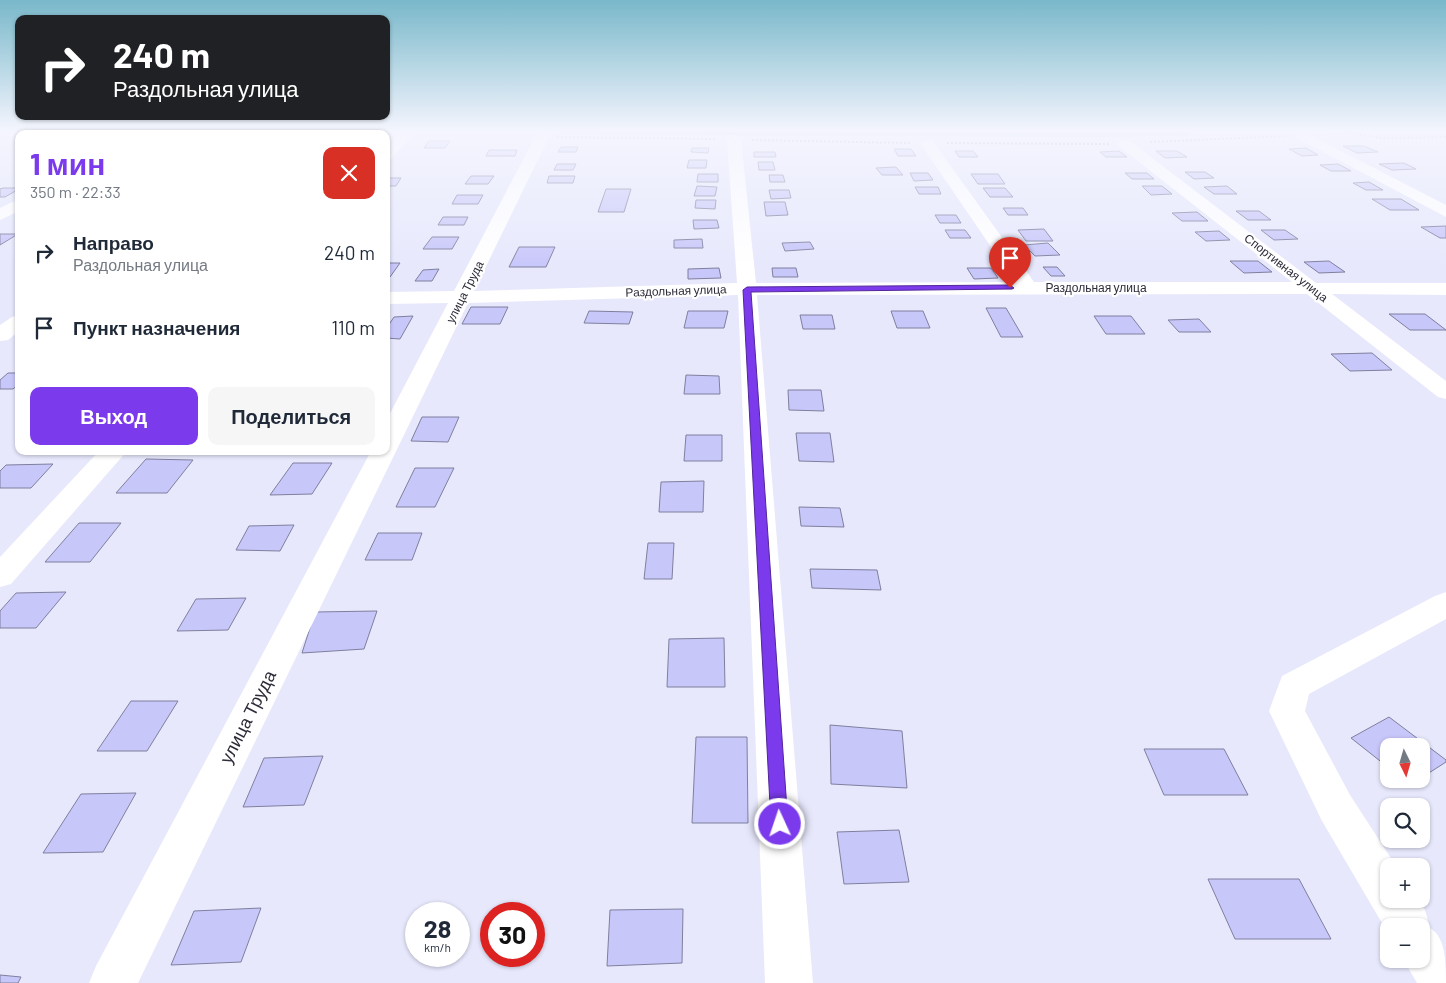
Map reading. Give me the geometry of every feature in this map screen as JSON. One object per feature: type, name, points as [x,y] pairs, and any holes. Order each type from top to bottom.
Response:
[{"type":"street","name":"улица Труда","points":[[390,438],[523,176]]},
{"type":"street","points":[[737,176],[747,290],[789,983]]},
{"type":"street","points":[[950,176],[1028,287]]},
{"type":"street","name":"Спортивная улица","points":[[1166,176],[1446,392]]},
{"type":"street","points":[[1378,176],[1446,212]]},
{"type":"street","points":[[0,215],[15,206]]},
{"type":"street","name":"Раздольная улица","points":[[390,298],[462,298],[747,290],[1028,287],[1446,289]]},
{"type":"street","points":[[0,312],[15,308]]},
{"type":"street","points":[[0,335],[15,324]]},
{"type":"street","points":[[0,576],[110,455]]},
{"type":"street","name":"улица Труда","points":[[113,983],[382,455]]},
{"type":"street","points":[[1380,879],[1336,808],[1287,711],[1294,686],[1438,616]]},
{"type":"street","points":[[1430,961],[1444,983]]},
{"type":"building","points":[[471,176],[494,176],[488,184],[465,184]]},
{"type":"building","points":[[549,176],[575,176],[573,183],[547,183]]},
{"type":"building","points":[[698,176],[718,176],[718,182],[697,182]]},
{"type":"building","points":[[769,176],[783,176],[785,182],[770,182]]},
{"type":"building","points":[[911,176],[930,176],[933,180],[914,181]]},
{"type":"building","points":[[972,176],[999,176],[1005,184],[978,184]]},
{"type":"building","points":[[1128,176],[1150,176],[1154,179],[1132,179]]},
{"type":"building","points":[[1190,176],[1211,176],[1214,178],[1194,179]]},
{"type":"building","points":[[390,178],[401,178],[396,186],[390,186]]},
{"type":"building","points":[[1369,182],[1383,190],[1366,190],[1353,183]]},
{"type":"building","points":[[697,186],[717,187],[715,196],[694,196]]},
{"type":"building","points":[[1142,186],[1162,186],[1172,194],[1151,195]]},
{"type":"building","points":[[1227,186],[1237,194],[1214,194],[1204,187]]},
{"type":"building","points":[[915,187],[938,187],[941,194],[919,194]]},
{"type":"building","points":[[15,188],[15,191],[5,197],[0,197],[0,189]]},
{"type":"building","points":[[983,188],[1005,188],[1013,197],[990,197]]},
{"type":"building","points":[[606,189],[631,189],[624,212],[598,212]]},
{"type":"building","points":[[769,190],[789,190],[791,198],[771,199]]},
{"type":"building","points":[[457,195],[483,195],[478,204],[452,204]]},
{"type":"building","points":[[1372,199],[1401,199],[1419,210],[1390,210]]},
{"type":"building","points":[[696,200],[716,200],[715,209],[695,208]]},
{"type":"building","points":[[764,202],[785,202],[788,215],[766,216]]},
{"type":"building","points":[[1003,208],[1023,208],[1028,215],[1008,215]]},
{"type":"building","points":[[1236,211],[1259,211],[1271,220],[1248,220]]},
{"type":"building","points":[[1197,212],[1208,221],[1182,221],[1172,213]]},
{"type":"building","points":[[935,215],[956,215],[961,223],[940,223]]},
{"type":"building","points":[[443,217],[468,217],[464,225],[438,225]]},
{"type":"building","points":[[693,220],[717,220],[719,228],[694,229]]},
{"type":"building","points":[[1446,226],[1446,238],[1440,238],[1421,227]]},
{"type":"building","points":[[1044,229],[1053,241],[1026,241],[1018,230]]},
{"type":"building","points":[[945,230],[965,230],[971,238],[950,238]]},
{"type":"building","points":[[1261,230],[1285,230],[1298,239],[1274,240]]},
{"type":"building","points":[[1219,231],[1230,240],[1206,241],[1195,232]]},
{"type":"building","points":[[0,234],[15,234],[15,236],[0,245]]},
{"type":"building","points":[[432,237],[459,237],[452,249],[423,249]]},
{"type":"building","points":[[702,239],[703,248],[674,248],[674,240]]},
{"type":"building","points":[[810,242],[814,249],[785,251],[782,243]]},
{"type":"building","points":[[1048,243],[1060,255],[1035,256],[1024,245]]},
{"type":"building","points":[[519,247],[555,247],[546,267],[509,267]]},
{"type":"building","points":[[1230,261],[1258,261],[1272,272],[1244,273]]},
{"type":"building","points":[[1329,261],[1345,272],[1319,273],[1304,262]]},
{"type":"building","points":[[390,263],[400,263],[390,277]]},
{"type":"building","points":[[1043,267],[1057,267],[1065,276],[1051,276]]},
{"type":"building","points":[[719,268],[721,278],[688,279],[688,269]]},
{"type":"building","points":[[772,268],[796,268],[798,277],[773,277]]},
{"type":"building","points":[[967,268],[991,268],[998,278],[974,279]]},
{"type":"building","points":[[439,269],[432,281],[415,281],[423,270]]},
{"type":"building","points":[[471,307],[508,307],[500,324],[462,324]]},
{"type":"building","points":[[986,308],[1006,308],[1023,337],[1001,337]]},
{"type":"building","points":[[589,311],[633,312],[629,324],[584,323]]},
{"type":"building","points":[[688,311],[728,311],[724,328],[684,328]]},
{"type":"building","points":[[891,311],[923,311],[930,328],[897,328]]},
{"type":"building","points":[[1389,314],[1425,314],[1446,330],[1410,330]]},
{"type":"building","points":[[800,315],[832,315],[835,329],[803,329]]},
{"type":"building","points":[[413,316],[400,339],[390,338],[390,323],[394,317]]},
{"type":"building","points":[[1094,316],[1131,316],[1145,334],[1106,334]]},
{"type":"building","points":[[1199,319],[1211,332],[1179,332],[1168,320]]},
{"type":"building","points":[[1372,353],[1392,370],[1350,371],[1331,354]]},
{"type":"building","points":[[8,373],[15,373],[15,387],[0,389],[0,380]]},
{"type":"building","points":[[686,375],[719,376],[720,394],[684,394]]},
{"type":"building","points":[[788,390],[821,390],[824,411],[789,410]]},
{"type":"building","points":[[422,417],[459,417],[448,442],[411,441]]},
{"type":"building","points":[[796,433],[830,433],[834,462],[799,461]]},
{"type":"building","points":[[686,435],[722,435],[722,461],[684,461]]},
{"type":"building","points":[[146,459],[193,460],[167,493],[116,493]]},
{"type":"building","points":[[293,463],[332,463],[312,494],[270,495]]},
{"type":"building","points":[[53,464],[31,488],[0,488],[0,471],[6,465]]},
{"type":"building","points":[[415,468],[454,468],[435,507],[396,507]]},
{"type":"building","points":[[704,481],[703,512],[659,512],[661,482]]},
{"type":"building","points":[[799,507],[840,508],[844,527],[801,526]]},
{"type":"building","points":[[79,523],[121,523],[90,562],[45,562]]},
{"type":"building","points":[[294,525],[280,551],[236,550],[249,526]]},
{"type":"building","points":[[378,533],[422,533],[412,560],[365,560]]},
{"type":"building","points":[[648,543],[674,543],[672,579],[644,579]]},
{"type":"building","points":[[810,569],[877,570],[881,590],[812,588]]},
{"type":"building","points":[[66,592],[36,628],[0,628],[0,611],[16,593]]},
{"type":"building","points":[[246,598],[228,630],[177,631],[196,599]]},
{"type":"building","points":[[377,611],[364,649],[302,653],[315,612]]},
{"type":"building","points":[[724,638],[725,687],[667,687],[669,639]]},
{"type":"building","points":[[131,701],[178,701],[147,751],[97,751]]},
{"type":"building","points":[[1389,717],[1417,738],[1380,738],[1380,761],[1351,738]]},
{"type":"building","points":[[830,725],[902,731],[907,788],[831,784]]},
{"type":"building","points":[[696,737],[747,737],[748,823],[692,823]]},
{"type":"building","points":[[1430,748],[1446,760],[1446,762],[1430,772]]},
{"type":"building","points":[[1144,749],[1224,749],[1248,795],[1164,795]]},
{"type":"building","points":[[323,756],[304,805],[243,807],[264,758]]},
{"type":"building","points":[[136,793],[103,852],[43,853],[81,794]]},
{"type":"building","points":[[899,830],[909,882],[844,884],[837,832]]},
{"type":"building","points":[[1208,879],[1299,879],[1331,939],[1235,939]]},
{"type":"building","points":[[261,908],[241,962],[171,965],[194,911]]},
{"type":"building","points":[[683,909],[682,963],[607,966],[610,910]]},
{"type":"building","points":[[0,975],[21,977],[18,983],[0,983]]},
{"type":"route","points":[[780,824],[747,290],[1010,288]]}]
